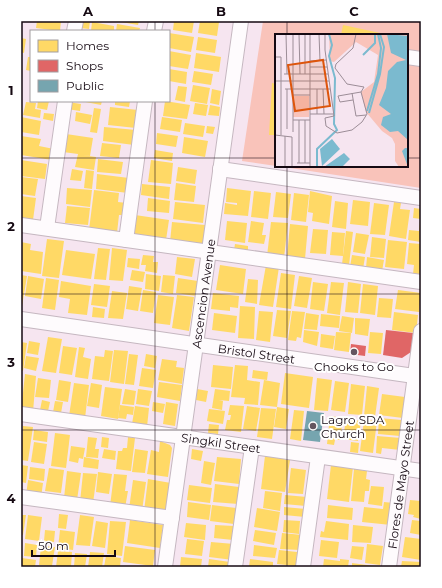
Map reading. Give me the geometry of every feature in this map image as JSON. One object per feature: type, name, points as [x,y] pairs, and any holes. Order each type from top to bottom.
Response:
[{"type":"street","name":"Ascencion Avenue","points":[[165,567],[241,21]]},
{"type":"street","points":[[408,57],[421,59]]},
{"type":"street","points":[[47,228],[65,102]]},
{"type":"street","points":[[126,240],[145,102]]},
{"type":"street","points":[[220,169],[421,198]]},
{"type":"street","points":[[21,224],[421,282]]},
{"type":"street","name":"Bristol Street","points":[[21,319],[418,376]]},
{"type":"street","name":"Flores de Mayo Street","points":[[389,567],[418,376],[421,331]]},
{"type":"street","name":"Singkil Street","points":[[21,414],[421,471]]},
{"type":"street","points":[[235,567],[252,447]]},
{"type":"street","points":[[303,567],[318,457]]},
{"type":"street","points":[[21,497],[172,518]]},
{"type":"shaded area","points":[[263,21],[421,21],[421,188],[284,167],[408,167],[408,34],[275,34],[275,166],[242,161]]},
{"type":"building: Homes","points":[[37,21],[61,21],[60,30],[36,28]]},
{"type":"building: Homes","points":[[81,21],[90,21],[89,29],[80,28]]},
{"type":"building: Homes","points":[[139,21],[138,25],[121,22]]},
{"type":"building: Homes","points":[[174,21],[194,21],[192,33],[173,30]]},
{"type":"building: Homes","points":[[200,21],[219,22],[217,36],[198,33]]},
{"type":"building: Homes","points":[[92,22],[114,26],[114,30],[91,30]]},
{"type":"building: Homes","points":[[117,24],[140,28],[139,30],[116,30]]},
{"type":"building: Homes","points":[[343,25],[385,34],[341,34]]},
{"type":"building: Homes","points":[[170,33],[194,37],[191,52],[170,48]]},
{"type":"building: Homes","points":[[198,37],[217,40],[215,53],[196,50]]},
{"type":"building: Homes","points":[[21,38],[26,39],[24,53],[21,52]]},
{"type":"building: Homes","points":[[170,51],[191,55],[188,69],[170,66]]},
{"type":"building: Homes","points":[[196,53],[221,57],[219,72],[194,68]]},
{"type":"building: Homes","points":[[28,57],[30,57],[30,71],[26,70]]},
{"type":"building: Homes","points":[[170,69],[187,72],[186,84],[170,81]]},
{"type":"building: Homes","points":[[194,71],[213,74],[211,85],[192,82]]},
{"type":"building: Homes","points":[[272,83],[275,84],[275,135],[269,135]]},
{"type":"building: Homes","points":[[193,85],[210,88],[207,104],[190,101]]},
{"type":"building: Homes","points":[[178,86],[187,87],[185,102],[175,100]]},
{"type":"building: Homes","points":[[212,89],[221,91],[219,105],[210,103]]},
{"type":"building: Homes","points":[[26,102],[36,103],[35,109],[41,110],[40,118],[23,115]]},
{"type":"building: Homes","points":[[38,102],[49,102],[47,110],[37,108]]},
{"type":"building: Homes","points":[[68,102],[81,104],[80,111],[67,109]]},
{"type":"building: Homes","points":[[85,102],[102,102],[101,105]]},
{"type":"building: Homes","points":[[115,102],[130,102],[129,107],[115,105]]},
{"type":"building: Homes","points":[[165,102],[190,105],[187,119],[163,116]]},
{"type":"building: Homes","points":[[195,103],[208,105],[206,116],[193,114]]},
{"type":"building: Homes","points":[[210,105],[220,107],[219,116],[208,115]]},
{"type":"building: Homes","points":[[110,107],[138,110],[136,128],[108,125]]},
{"type":"building: Homes","points":[[94,108],[101,109],[97,133],[90,132]]},
{"type":"building: Homes","points":[[76,112],[92,115],[90,124],[75,121]]},
{"type":"building: Homes","points":[[44,113],[54,114],[53,121],[43,119]]},
{"type":"building: Homes","points":[[21,117],[41,121],[39,135],[21,132]]},
{"type":"building: Homes","points":[[162,117],[182,120],[180,132],[160,129]]},
{"type":"building: Homes","points":[[185,123],[205,126],[203,137],[183,134]]},
{"type":"building: Homes","points":[[207,126],[215,127],[213,134],[206,133]]},
{"type":"building: Homes","points":[[104,127],[136,130],[134,145],[103,141]]},
{"type":"building: Homes","points":[[157,133],[178,136],[176,147],[156,144]]},
{"type":"building: Homes","points":[[66,134],[93,138],[90,156],[82,155],[96,157],[94,170],[75,167],[78,154],[63,152]]},
{"type":"building: Homes","points":[[21,136],[41,139],[39,146],[54,149],[52,160],[21,155]]},
{"type":"building: Homes","points":[[184,137],[208,141],[205,157],[182,153]]},
{"type":"building: Homes","points":[[102,143],[121,145],[119,158],[100,156]]},
{"type":"building: Homes","points":[[155,150],[173,153],[172,161],[154,158]]},
{"type":"building: Homes","points":[[98,159],[123,162],[121,174],[97,172]]},
{"type":"building: Homes","points":[[21,160],[47,164],[45,179],[21,176]]},
{"type":"building: Homes","points":[[151,160],[173,163],[171,184],[148,182]]},
{"type":"building: Homes","points":[[178,167],[197,170],[195,184],[176,181]]},
{"type":"building: Homes","points":[[72,169],[83,171],[81,181],[70,180]]},
{"type":"building: Homes","points":[[86,170],[94,171],[92,189],[84,188]]},
{"type":"building: Homes","points":[[97,174],[129,178],[128,193],[96,189]]},
{"type":"building: Homes","points":[[21,177],[38,179],[35,196],[21,194]]},
{"type":"building: Homes","points":[[176,183],[196,186],[194,202],[174,200]]},
{"type":"building: Homes","points":[[142,184],[170,187],[169,199],[141,195]]},
{"type":"building: Homes","points":[[67,188],[92,190],[90,207],[66,204]]},
{"type":"building: Homes","points":[[227,188],[251,191],[248,216],[224,214],[225,203],[237,205],[237,203],[226,202]]},
{"type":"building: Homes","points":[[94,190],[119,193],[118,202],[127,203],[126,215],[119,215],[117,233],[89,230]]},
{"type":"building: Homes","points":[[254,191],[271,193],[268,219],[251,217]]},
{"type":"building: Homes","points":[[310,191],[332,196],[329,224],[312,221],[313,213],[308,212]]},
{"type":"building: Homes","points":[[276,192],[291,194],[288,218],[273,217]]},
{"type":"building: Homes","points":[[294,193],[309,195],[306,222],[291,220]]},
{"type":"building: Homes","points":[[21,196],[36,198],[33,220],[21,218]]},
{"type":"building: Homes","points":[[148,198],[170,201],[169,213],[147,211]]},
{"type":"building: Homes","points":[[353,200],[370,202],[368,226],[350,224]]},
{"type":"building: Homes","points":[[335,201],[348,203],[346,229],[332,227]]},
{"type":"building: Homes","points":[[175,202],[205,205],[203,223],[173,219]]},
{"type":"building: Homes","points":[[394,202],[401,203],[400,209],[410,210],[406,239],[389,236]]},
{"type":"building: Homes","points":[[374,203],[389,205],[385,235],[370,234]]},
{"type":"building: Homes","points":[[67,206],[90,208],[88,225],[65,223]]},
{"type":"building: Homes","points":[[414,208],[421,209],[421,219],[413,218]]},
{"type":"building: Homes","points":[[135,215],[169,220],[166,240],[132,235]]},
{"type":"building: Homes","points":[[227,221],[247,223],[245,243],[225,240]]},
{"type":"building: Homes","points":[[251,221],[264,223],[262,235],[266,235],[264,244],[248,242]]},
{"type":"building: Homes","points":[[420,221],[421,242],[408,240],[409,230],[419,231]]},
{"type":"building: Homes","points":[[172,222],[205,225],[203,246],[170,242]]},
{"type":"building: Homes","points":[[271,222],[288,223],[284,258],[267,256]]},
{"type":"building: Homes","points":[[290,224],[308,226],[305,259],[287,257]]},
{"type":"building: Homes","points":[[313,229],[328,230],[326,254],[310,253]]},
{"type":"building: Homes","points":[[346,231],[353,232],[349,265],[342,264]]},
{"type":"building: Homes","points":[[332,232],[345,233],[343,256],[330,255]]},
{"type":"building: Homes","points":[[356,233],[369,235],[365,254],[353,252]]},
{"type":"building: Homes","points":[[372,237],[386,239],[384,258],[370,257]]},
{"type":"building: Homes","points":[[47,239],[64,241],[59,278],[42,276]]},
{"type":"building: Homes","points":[[388,240],[407,242],[404,269],[385,267]]},
{"type":"building: Homes","points":[[21,242],[31,244],[30,250],[43,252],[41,274],[21,271]]},
{"type":"building: Homes","points":[[409,243],[421,244],[421,275],[413,274],[414,265],[407,264]]},
{"type":"building: Homes","points":[[235,244],[248,246],[248,252],[234,250]]},
{"type":"building: Homes","points":[[98,248],[110,249],[106,280],[94,279]]},
{"type":"building: Homes","points":[[112,248],[127,250],[123,281],[109,280]]},
{"type":"building: Homes","points":[[66,250],[95,254],[91,279],[62,275]]},
{"type":"building: Homes","points":[[143,255],[154,256],[153,262],[158,262],[157,273],[145,271],[146,265],[141,265]]},
{"type":"building: Homes","points":[[352,255],[365,257],[363,269],[350,267]]},
{"type":"building: Homes","points":[[177,257],[195,259],[192,277],[175,274]]},
{"type":"building: Homes","points":[[367,257],[384,260],[382,271],[366,268]]},
{"type":"building: Homes","points":[[128,258],[140,259],[139,269],[127,267]]},
{"type":"building: Homes","points":[[220,265],[246,269],[243,294],[216,290]]},
{"type":"building: Homes","points":[[266,265],[279,267],[273,307],[259,305]]},
{"type":"building: Homes","points":[[132,270],[145,272],[143,282],[130,280]]},
{"type":"building: Homes","points":[[281,273],[295,275],[291,309],[276,307]]},
{"type":"building: Homes","points":[[146,274],[161,276],[159,291],[145,289]]},
{"type":"building: Homes","points":[[21,275],[27,276],[22,306],[21,306]]},
{"type":"building: Homes","points":[[163,275],[175,276],[173,294],[161,292]]},
{"type":"building: Homes","points":[[28,276],[44,279],[41,299],[25,296]]},
{"type":"building: Homes","points":[[299,276],[312,278],[307,308],[294,306]]},
{"type":"building: Homes","points":[[46,278],[59,280],[55,310],[42,308]]},
{"type":"building: Homes","points":[[178,278],[198,281],[196,296],[176,293]]},
{"type":"building: Homes","points":[[248,279],[258,280],[257,304],[245,302]]},
{"type":"building: Homes","points":[[61,281],[91,286],[87,315],[68,313],[70,299],[59,297]]},
{"type":"building: Homes","points":[[313,282],[328,284],[324,311],[310,309]]},
{"type":"building: Homes","points":[[331,282],[344,283],[340,315],[327,313]]},
{"type":"building: Homes","points":[[348,282],[361,284],[358,313],[345,312]]},
{"type":"building: Homes","points":[[94,284],[110,286],[107,307],[91,305]]},
{"type":"building: Homes","points":[[363,284],[378,286],[375,315],[360,313]]},
{"type":"building: Homes","points":[[129,286],[142,288],[138,311],[126,309]]},
{"type":"building: Homes","points":[[143,290],[156,292],[153,313],[140,311]]},
{"type":"building: Homes","points":[[398,290],[421,293],[419,312],[395,309]]},
{"type":"building: Homes","points":[[112,291],[127,293],[123,319],[108,318]]},
{"type":"building: Homes","points":[[213,293],[239,296],[238,308],[230,307],[230,311],[211,309]]},
{"type":"building: Homes","points":[[158,295],[174,297],[170,325],[154,323]]},
{"type":"building: Homes","points":[[177,295],[194,297],[189,331],[172,328]]},
{"type":"building: Homes","points":[[379,298],[393,299],[391,318],[377,317]]},
{"type":"building: Homes","points":[[240,306],[255,307],[254,339],[238,338]]},
{"type":"building: Homes","points":[[93,307],[105,309],[104,318],[92,317]]},
{"type":"building: Homes","points":[[277,310],[291,311],[287,338],[273,336]]},
{"type":"building: Homes","points":[[259,311],[273,312],[270,342],[256,340]]},
{"type":"building: Homes","points":[[292,311],[305,312],[301,338],[297,337],[296,341],[288,340]]},
{"type":"building: Homes","points":[[394,312],[418,315],[416,333],[392,330]]},
{"type":"building: Homes","points":[[214,313],[237,316],[235,333],[212,330]]},
{"type":"building: Homes","points":[[306,313],[319,315],[317,330],[304,329]]},
{"type":"building: Homes","points":[[321,314],[340,316],[339,328],[320,326]]},
{"type":"building: Homes","points":[[342,316],[354,318],[352,333],[339,331]]},
{"type":"building: Homes","points":[[355,318],[370,319],[368,336],[355,334]]},
{"type":"building: Homes","points":[[304,330],[319,332],[317,346],[303,342]]},
{"type":"building: Homes","points":[[336,332],[351,333],[349,352],[334,350]]},
{"type":"building: Homes","points":[[370,332],[383,333],[381,354],[368,353]]},
{"type":"building: Homes","points":[[321,334],[335,336],[333,349],[320,347]]},
{"type":"building: Homes","points":[[48,337],[62,339],[56,373],[42,371]]},
{"type":"building: Homes","points":[[29,341],[40,343],[38,355],[27,353]]},
{"type":"building: Homes","points":[[21,342],[27,343],[23,371],[21,370]]},
{"type":"building: Homes","points":[[63,346],[77,348],[72,375],[59,373]]},
{"type":"building: Homes","points":[[79,347],[85,348],[83,357],[91,359],[88,379],[75,377]]},
{"type":"building: Homes","points":[[105,350],[113,351],[109,381],[92,379],[95,356],[104,357]]},
{"type":"building: Homes","points":[[114,350],[128,351],[124,384],[110,382]]},
{"type":"building: Homes","points":[[129,354],[138,355],[134,385],[125,384]]},
{"type":"building: Homes","points":[[146,354],[157,356],[155,368],[144,366]]},
{"type":"building: Homes","points":[[26,356],[39,358],[36,371],[24,368]]},
{"type":"building: Homes","points":[[162,359],[177,361],[176,367],[184,368],[182,384],[158,380]]},
{"type":"building: Homes","points":[[213,365],[233,367],[231,389],[211,387]]},
{"type":"building: Homes","points":[[235,365],[248,366],[247,380],[260,382],[258,405],[244,404],[245,398],[231,397]]},
{"type":"building: Homes","points":[[142,368],[156,370],[153,388],[139,386]]},
{"type":"building: Homes","points":[[253,370],[268,372],[267,380],[252,378]]},
{"type":"building: Homes","points":[[285,373],[313,377],[309,408],[281,404]]},
{"type":"building: Homes","points":[[25,374],[36,376],[33,412],[21,411]]},
{"type":"building: Homes","points":[[38,378],[51,380],[49,398],[35,397]]},
{"type":"building: Homes","points":[[317,378],[332,380],[328,411],[314,410]]},
{"type":"building: Homes","points":[[59,380],[71,382],[68,402],[56,400]]},
{"type":"building: Homes","points":[[264,380],[280,383],[277,407],[260,405]]},
{"type":"building: Homes","points":[[335,381],[349,383],[345,412],[331,410]]},
{"type":"building: Homes","points":[[159,382],[182,385],[180,401],[157,397]]},
{"type":"building: Homes","points":[[74,383],[89,385],[85,418],[69,416]]},
{"type":"building: Homes","points":[[91,383],[102,385],[99,408],[87,406]]},
{"type":"building: Homes","points":[[351,384],[365,386],[362,415],[348,414]]},
{"type":"building: Homes","points":[[367,386],[379,388],[375,417],[364,416]]},
{"type":"building: Homes","points":[[105,387],[122,389],[118,419],[101,416]]},
{"type":"building: Homes","points":[[125,389],[136,391],[134,405],[122,404]]},
{"type":"building: Homes","points":[[138,389],[152,391],[149,406],[136,404]]},
{"type":"building: Homes","points":[[197,389],[208,391],[206,402],[196,400]]},
{"type":"building: Homes","points":[[215,389],[230,391],[229,401],[219,400],[223,401],[222,410],[212,408]]},
{"type":"building: Homes","points":[[382,394],[405,397],[403,418],[379,415]]},
{"type":"building: Homes","points":[[42,400],[50,402],[48,411],[40,410]]},
{"type":"building: Homes","points":[[55,401],[63,402],[61,413],[53,412]]},
{"type":"building: Homes","points":[[153,402],[165,404],[163,413],[152,411]]},
{"type":"building: Homes","points":[[166,402],[178,404],[175,426],[163,424]]},
{"type":"building: Homes","points":[[120,405],[134,407],[133,415],[127,414],[126,419],[118,418]]},
{"type":"building: Homes","points":[[230,405],[244,406],[241,432],[225,430],[227,420],[230,420],[231,415],[228,415]]},
{"type":"building: Homes","points":[[135,406],[149,408],[147,427],[132,424]]},
{"type":"building: Homes","points":[[247,406],[260,408],[256,431],[243,429]]},
{"type":"building: Homes","points":[[277,407],[289,409],[286,429],[274,427]]},
{"type":"building: Homes","points":[[261,408],[276,409],[272,439],[257,437]]},
{"type":"building: Homes","points":[[209,409],[225,411],[223,424],[207,421]]},
{"type":"building: Homes","points":[[294,410],[304,411],[301,441],[290,439]]},
{"type":"building: Homes","points":[[330,416],[343,418],[340,440],[335,440],[334,445],[327,444]]},
{"type":"building: Homes","points":[[379,418],[402,420],[400,436],[378,434]]},
{"type":"building: Homes","points":[[346,419],[361,421],[358,441],[343,439]]},
{"type":"building: Homes","points":[[364,420],[377,421],[373,453],[360,451]]},
{"type":"building: Homes","points":[[209,424],[219,425],[218,434],[208,433]]},
{"type":"building: Homes","points":[[23,426],[33,427],[28,461],[21,460]]},
{"type":"building: Homes","points":[[34,430],[48,432],[47,442],[33,440]]},
{"type":"building: Homes","points":[[55,433],[70,435],[66,468],[51,466]]},
{"type":"building: Homes","points":[[377,436],[401,438],[400,450],[382,448],[381,454],[376,453]]},
{"type":"building: Homes","points":[[88,437],[97,438],[95,449],[99,449],[98,458],[86,457]]},
{"type":"building: Homes","points":[[102,437],[109,438],[108,448],[101,447]]},
{"type":"building: Homes","points":[[128,437],[135,438],[131,471],[116,469],[118,451],[122,451],[123,448],[127,448]]},
{"type":"building: Homes","points":[[160,441],[170,445],[172,448],[168,477],[147,474],[151,450],[159,452]]},
{"type":"building: Homes","points":[[34,442],[47,444],[44,464],[31,462]]},
{"type":"building: Homes","points":[[351,442],[359,443],[358,453],[350,452]]},
{"type":"building: Homes","points":[[71,446],[85,448],[83,459],[79,458],[78,463],[69,461]]},
{"type":"building: Homes","points":[[104,449],[116,451],[115,460],[102,458]]},
{"type":"building: Homes","points":[[135,449],[148,451],[145,473],[132,472]]},
{"type":"building: Homes","points":[[192,449],[203,451],[201,461],[191,459]]},
{"type":"building: Homes","points":[[265,456],[290,460],[285,492],[261,489]]},
{"type":"building: Homes","points":[[84,457],[99,460],[98,469],[83,467]]},
{"type":"building: Homes","points":[[217,457],[241,459],[239,484],[214,481]]},
{"type":"building: Homes","points":[[204,461],[215,463],[211,485],[201,483]]},
{"type":"building: Homes","points":[[21,465],[28,466],[26,483],[21,482]]},
{"type":"building: Homes","points":[[331,465],[353,467],[349,502],[327,499]]},
{"type":"building: Homes","points":[[30,467],[45,469],[44,481],[29,479]]},
{"type":"building: Homes","points":[[49,468],[64,470],[61,493],[45,491]]},
{"type":"building: Homes","points":[[291,468],[306,470],[303,494],[288,493]]},
{"type":"building: Homes","points":[[354,469],[367,471],[366,479],[370,480],[369,491],[365,491],[364,502],[351,501]]},
{"type":"building: Homes","points":[[67,471],[81,473],[77,500],[64,498]]},
{"type":"building: Homes","points":[[98,472],[112,474],[109,494],[96,492]]},
{"type":"building: Homes","points":[[83,473],[97,474],[93,503],[80,502]]},
{"type":"building: Homes","points":[[114,474],[127,475],[125,491],[128,491],[125,508],[110,506]]},
{"type":"building: Homes","points":[[148,479],[171,483],[166,514],[144,511]]},
{"type":"building: Homes","points":[[28,480],[43,483],[41,498],[26,496]]},
{"type":"building: Homes","points":[[133,480],[146,482],[142,511],[129,509]]},
{"type":"building: Homes","points":[[215,484],[239,487],[238,504],[213,502]]},
{"type":"building: Homes","points":[[189,485],[212,488],[210,503],[187,500]]},
{"type":"building: Homes","points":[[371,486],[384,487],[382,506],[368,504]]},
{"type":"building: Homes","points":[[265,491],[282,493],[280,511],[263,508]]},
{"type":"building: Homes","points":[[285,495],[307,497],[306,506],[284,504]]},
{"type":"building: Homes","points":[[410,500],[421,501],[421,519],[413,517],[414,515],[408,514]]},
{"type":"building: Homes","points":[[188,502],[211,505],[209,520],[187,517]]},
{"type":"building: Homes","points":[[384,502],[394,503],[391,525],[362,522],[364,507],[383,509]]},
{"type":"building: Homes","points":[[212,505],[236,508],[234,524],[210,521]]},
{"type":"building: Homes","points":[[328,505],[353,508],[352,520],[327,518]]},
{"type":"building: Homes","points":[[284,507],[306,509],[305,517],[284,515]]},
{"type":"building: Homes","points":[[257,508],[280,512],[277,531],[254,527]]},
{"type":"building: Homes","points":[[59,514],[68,515],[66,529],[58,528]]},
{"type":"building: Homes","points":[[21,515],[26,515],[23,535],[21,535]]},
{"type":"building: Homes","points":[[28,515],[42,517],[39,541],[25,539]]},
{"type":"building: Homes","points":[[80,515],[94,517],[90,546],[76,545]]},
{"type":"building: Homes","points":[[130,520],[163,525],[160,548],[127,543]]},
{"type":"building: Homes","points":[[284,520],[300,521],[299,534],[283,532]]},
{"type":"building: Homes","points":[[412,520],[421,521],[421,535],[410,533]]},
{"type":"building: Homes","points":[[96,521],[108,523],[105,548],[92,546]]},
{"type":"building: Homes","points":[[110,521],[126,522],[122,556],[107,554]]},
{"type":"building: Homes","points":[[326,521],[349,524],[348,540],[320,537],[321,531],[324,532]]},
{"type":"building: Homes","points":[[186,523],[206,525],[205,540],[184,537]]},
{"type":"building: Homes","points":[[215,525],[234,526],[233,540],[214,538]]},
{"type":"building: Homes","points":[[353,525],[373,527],[371,543],[352,542]]},
{"type":"building: Homes","points":[[45,530],[55,531],[54,542],[44,541]]},
{"type":"building: Homes","points":[[60,530],[75,532],[73,550],[58,548]]},
{"type":"building: Homes","points":[[255,530],[276,533],[274,545],[253,541]]},
{"type":"building: Homes","points":[[282,533],[302,535],[300,550],[280,549]]},
{"type":"building: Homes","points":[[405,537],[421,539],[421,560],[402,557]]},
{"type":"building: Homes","points":[[187,539],[204,541],[202,556],[185,554]]},
{"type":"building: Homes","points":[[321,540],[339,542],[337,558],[319,556]]},
{"type":"building: Homes","points":[[211,542],[234,544],[233,560],[209,557]]},
{"type":"building: Homes","points":[[25,543],[37,545],[36,557],[24,556]]},
{"type":"building: Homes","points":[[367,544],[383,546],[380,565],[365,563]]},
{"type":"building: Homes","points":[[254,545],[277,548],[275,558],[253,556]]},
{"type":"building: Homes","points":[[41,546],[55,547],[52,566],[39,565]]},
{"type":"building: Homes","points":[[125,546],[155,550],[153,566],[123,562]]},
{"type":"building: Homes","points":[[352,546],[364,547],[362,560],[350,558]]},
{"type":"building: Homes","points":[[279,550],[297,552],[296,566],[277,564]]},
{"type":"building: Homes","points":[[58,551],[72,552],[71,567],[56,567]]},
{"type":"building: Homes","points":[[90,552],[104,553],[102,567],[88,567]]},
{"type":"building: Homes","points":[[75,553],[87,554],[85,567],[74,567]]},
{"type":"building: Homes","points":[[106,556],[121,558],[120,567],[104,567]]},
{"type":"building: Homes","points":[[181,557],[202,559],[201,567],[180,567]]},
{"type":"building: Homes","points":[[22,558],[36,560],[35,567],[21,567]]},
{"type":"building: Homes","points":[[209,559],[230,562],[230,567],[208,567]]},
{"type":"building: Homes","points":[[250,559],[273,562],[273,567],[249,567]]},
{"type":"building: Homes","points":[[324,559],[340,561],[340,559],[349,560],[348,567],[323,567]]},
{"type":"building: Homes","points":[[402,561],[421,562],[421,567],[401,567]]},
{"type":"building: Homes","points":[[352,563],[374,566],[374,567],[352,567]]},
{"type":"building: Shops","points":[[386,330],[413,333],[411,352],[402,358],[383,355]]},
{"type":"building: Shops","points":[[351,344],[366,346],[365,356],[350,354]]},
{"type":"building: Public","name":"Lagro SDA Church","points":[[307,411],[324,413],[320,442],[303,440]]},
{"type":"place","name":"Chooks to Go","points":[[354,352]]},
{"type":"place","name":"Lagro SDA Church","points":[[313,426]]}]
